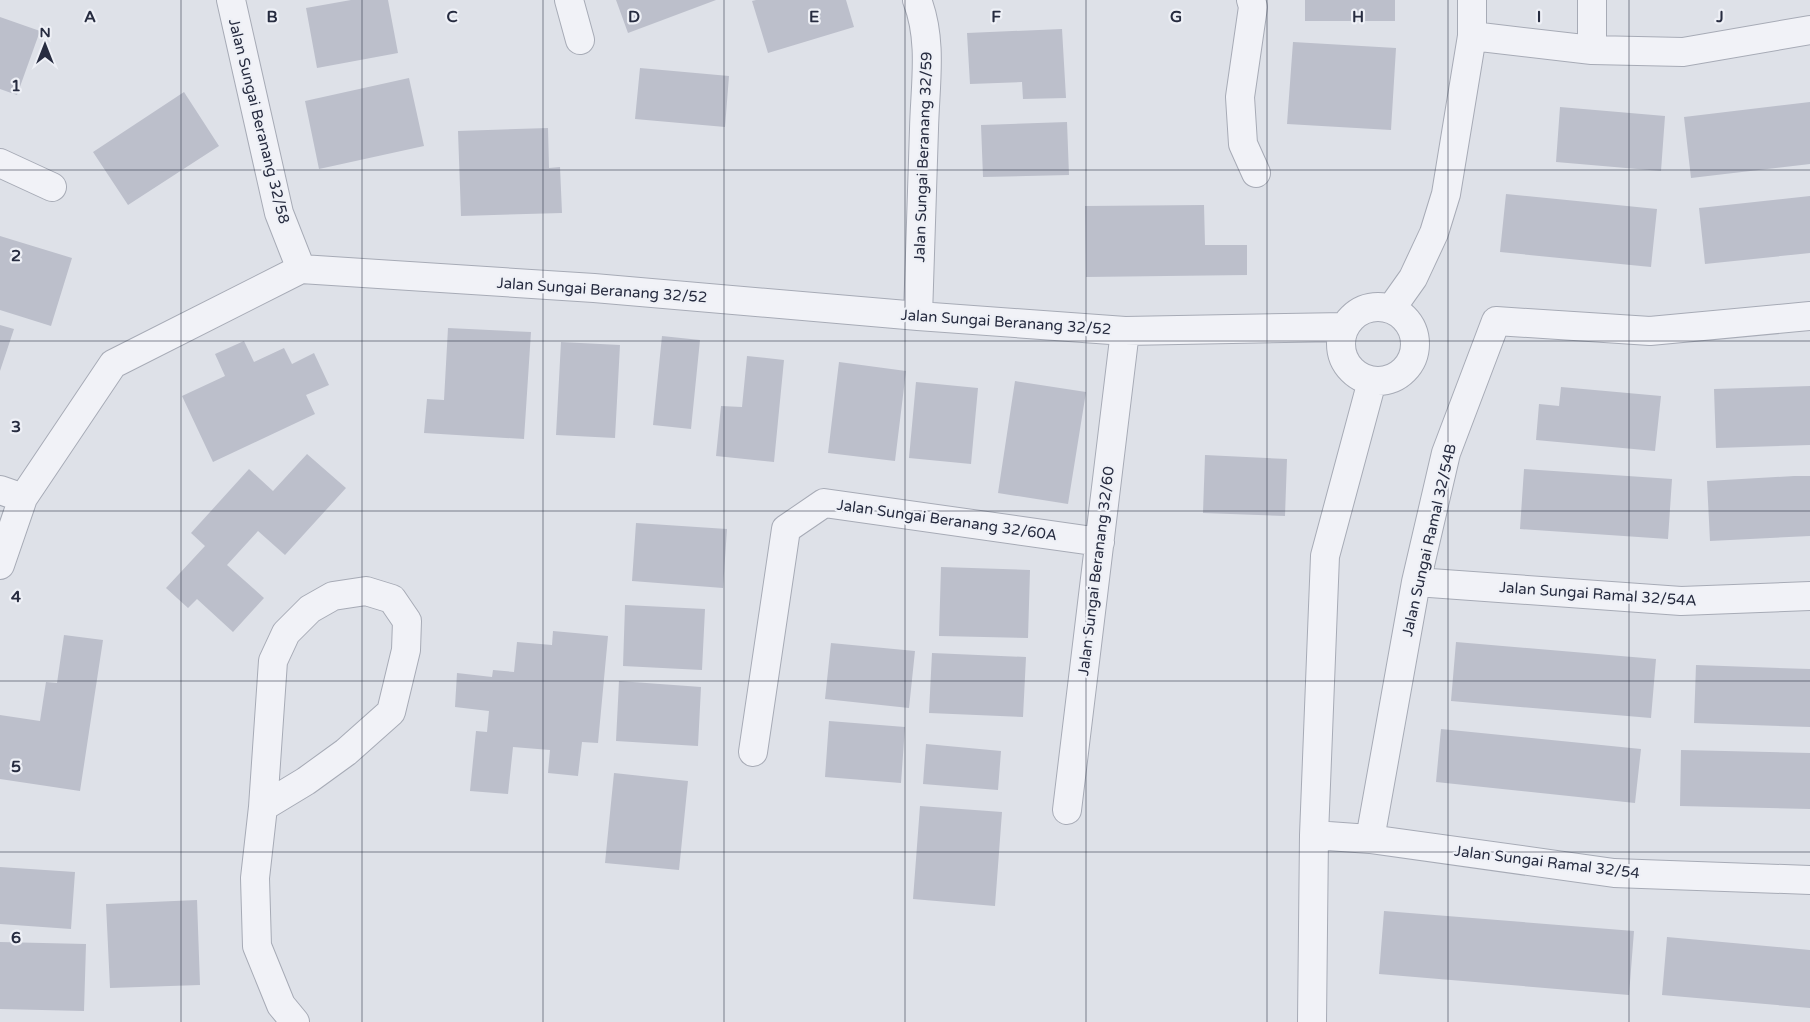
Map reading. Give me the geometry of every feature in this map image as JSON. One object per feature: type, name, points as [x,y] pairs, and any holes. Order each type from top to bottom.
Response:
[{"type":"street","name":"Jalan Sungai Beranang 32/58","points":[[230,0],[279,213],[301,269]]},
{"type":"street","points":[[569,0],[580,40]]},
{"type":"street","name":"Jalan Sungai Beranang 32/59","points":[[917,0],[923,14],[928,55],[924,116],[918,316]]},
{"type":"street","points":[[1251,0],[1253,7],[1240,97],[1243,144],[1256,173]]},
{"type":"street","points":[[1391,309],[1413,278],[1434,233],[1446,194],[1472,36],[1472,0]]},
{"type":"street","points":[[1592,0],[1592,50]]},
{"type":"street","points":[[1472,36],[1592,50],[1683,52],[1810,30]]},
{"type":"street","points":[[0,162],[52,187]]},
{"type":"street","name":"Jalan Sungai Beranang 32/52","points":[[301,269],[594,288],[918,316],[1125,331],[1346,327]]},
{"type":"street","points":[[0,565],[11,494],[113,364],[301,269]]},
{"type":"street","points":[[1378,306],[1391,309],[1406,319],[1413,330],[1416,346],[1413,359],[1401,374],[1389,380],[1372,381],[1360,376],[1350,368],[1344,359],[1341,346],[1346,327],[1354,316],[1364,309],[1378,306]]},
{"type":"street","name":"Jalan Sungai Ramal 32/54B","points":[[1370,839],[1416,582],[1446,453],[1496,322],[1650,331],[1810,316]]},
{"type":"street","name":"Jalan Sungai Beranang 32/60","points":[[1067,810],[1125,331]]},
{"type":"street","points":[[1312,1022],[1314,835],[1325,556],[1372,381]]},
{"type":"street","name":"Jalan Sungai Beranang 32/60A","points":[[753,752],[786,529],[824,503],[1100,542]]},
{"type":"street","name":"Jalan Sungai Ramal 32/54A","points":[[1416,582],[1681,601],[1810,596]]},
{"type":"street","points":[[263,807],[306,781],[346,752],[391,712],[406,650],[407,621],[392,599],[366,591],[333,596],[310,609],[286,633],[273,661],[263,807],[254,878],[257,946],[281,1005],[295,1022]]},
{"type":"street","name":"Jalan Sungai Ramal 32/54","points":[[1314,835],[1370,839],[1614,873],[1810,880]]},
{"type":"building","points":[[351,0],[388,0],[398,53],[317,68],[306,8]]},
{"type":"building","points":[[616,0],[716,0],[628,33]]},
{"type":"building","points":[[846,0],[854,27],[768,53],[752,1]]},
{"type":"building","points":[[1305,0],[1395,0],[1395,21],[1305,21]]},
{"type":"building","points":[[0,17],[40,31],[17,95],[0,89]]},
{"type":"building","points":[[1062,29],[1066,98],[1023,99],[1022,82],[970,84],[967,33]]},
{"type":"building","points":[[1293,42],[1396,48],[1391,130],[1287,124]]},
{"type":"building","points":[[640,68],[729,76],[725,127],[635,119]]},
{"type":"building","points":[[409,78],[424,146],[319,169],[305,101]]},
{"type":"building","points":[[184,92],[219,146],[128,205],[93,152]]},
{"type":"building","points":[[1810,102],[1810,164],[1691,178],[1684,117]]},
{"type":"building","points":[[1560,107],[1665,116],[1661,171],[1556,162]]},
{"type":"building","points":[[1067,122],[1069,175],[983,177],[981,125]]},
{"type":"building","points":[[548,128],[549,168],[560,167],[562,213],[461,216],[458,131]]},
{"type":"building","points":[[1506,194],[1657,209],[1651,267],[1500,252]]},
{"type":"building","points":[[1810,196],[1810,253],[1705,264],[1699,208]]},
{"type":"building","points":[[1204,205],[1205,245],[1247,245],[1247,275],[1086,277],[1085,206]]},
{"type":"building","points":[[0,236],[72,258],[51,326],[0,310]]},
{"type":"building","points":[[0,325],[14,329],[0,371]]},
{"type":"building","points":[[448,328],[531,332],[524,439],[424,433],[427,399],[444,400]]},
{"type":"building","points":[[662,336],[700,340],[691,429],[653,425]]},
{"type":"building","points":[[244,341],[254,362],[284,348],[292,364],[314,353],[329,385],[306,395],[315,414],[213,462],[182,396],[225,376],[215,354]]},
{"type":"building","points":[[561,342],[620,345],[615,438],[556,435]]},
{"type":"building","points":[[747,356],[784,360],[774,462],[716,456],[721,406],[742,407]]},
{"type":"building","points":[[839,362],[906,371],[895,461],[828,453]]},
{"type":"building","points":[[1015,381],[1086,392],[1068,504],[998,493]]},
{"type":"building","points":[[916,382],[978,388],[971,464],[909,458]]},
{"type":"building","points":[[1810,386],[1810,445],[1716,448],[1714,389]]},
{"type":"building","points":[[1561,387],[1661,396],[1655,451],[1536,440],[1539,404],[1559,406]]},
{"type":"building","points":[[307,454],[346,488],[285,555],[258,531],[227,565],[264,598],[233,632],[197,599],[188,608],[166,588],[205,546],[191,533],[249,469],[273,491]]},
{"type":"building","points":[[1205,455],[1287,459],[1285,516],[1203,513]]},
{"type":"building","points":[[1524,469],[1672,479],[1668,539],[1520,529]]},
{"type":"building","points":[[1810,476],[1810,536],[1710,541],[1707,481]]},
{"type":"building","points":[[636,523],[727,529],[723,588],[632,581]]},
{"type":"building","points":[[941,567],[1030,570],[1028,638],[939,636]]},
{"type":"building","points":[[625,605],[705,609],[702,670],[623,666]]},
{"type":"building","points":[[553,631],[608,636],[598,743],[582,742],[578,776],[548,773],[550,750],[513,747],[508,794],[470,791],[476,731],[487,732],[489,711],[455,707],[457,673],[492,677],[493,670],[514,672],[517,642],[552,645]]},
{"type":"building","points":[[64,635],[103,640],[80,791],[0,779],[0,715],[40,721],[46,682],[57,683]]},
{"type":"building","points":[[1456,642],[1656,659],[1651,718],[1451,701]]},
{"type":"building","points":[[831,643],[915,651],[909,708],[825,699]]},
{"type":"building","points":[[932,653],[1026,657],[1023,717],[929,713]]},
{"type":"building","points":[[1696,665],[1810,669],[1810,727],[1694,723]]},
{"type":"building","points":[[619,681],[701,687],[698,746],[616,741]]},
{"type":"building","points":[[829,721],[905,727],[901,783],[825,777]]},
{"type":"building","points":[[1441,729],[1641,749],[1635,803],[1436,782]]},
{"type":"building","points":[[926,744],[1001,751],[998,790],[923,784]]},
{"type":"building","points":[[1681,750],[1810,753],[1810,809],[1680,806]]},
{"type":"building","points":[[614,773],[688,781],[679,870],[605,863]]},
{"type":"building","points":[[920,806],[1002,812],[995,906],[913,899]]},
{"type":"building","points":[[0,867],[75,872],[71,929],[0,924]]},
{"type":"building","points":[[197,900],[200,985],[110,988],[106,904]]},
{"type":"building","points":[[1384,911],[1634,931],[1629,995],[1379,974]]},
{"type":"building","points":[[1667,937],[1810,950],[1810,1008],[1662,995]]},
{"type":"building","points":[[0,942],[86,944],[84,1011],[0,1009]]}]
